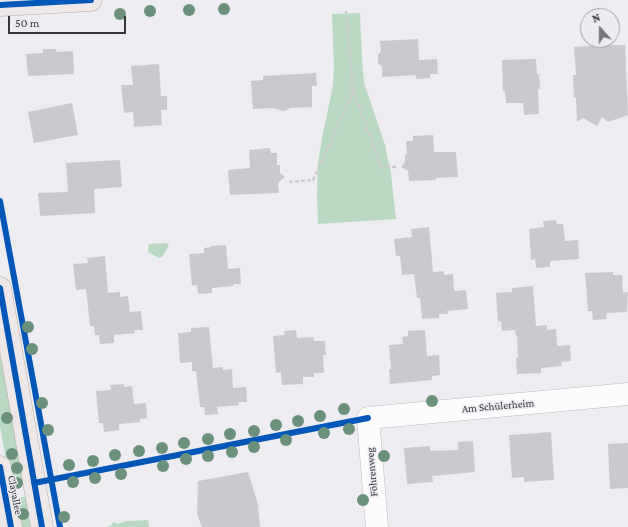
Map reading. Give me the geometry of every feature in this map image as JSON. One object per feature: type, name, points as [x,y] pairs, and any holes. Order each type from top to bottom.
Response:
[{"type":"main road","points":[[0,5],[91,0]]},
{"type":"main road","name":"Clayallee","points":[[0,288],[42,527]]},
{"type":"main road","name":"Clayallee","points":[[0,467],[11,527]]},
{"type":"street","name":"Am Schülerheim","points":[[368,418],[628,394]]},
{"type":"street","name":"Föhrenweg","points":[[368,418],[377,527]]},
{"type":"path","points":[[346,10],[353,92],[381,167],[398,167]]},
{"type":"path","points":[[289,182],[313,180],[353,92]]},
{"type":"green space","points":[[360,13],[364,83],[385,145],[391,174],[396,219],[318,224],[318,162],[333,85],[334,68],[332,14]]},
{"type":"green space","points":[[166,243],[169,245],[163,256],[160,258],[148,252],[149,244]]},
{"type":"green space","points":[[0,343],[27,484],[11,487],[0,427]]},
{"type":"green space","points":[[29,496],[34,527],[18,527],[13,499]]},
{"type":"green space","points":[[148,520],[149,527],[107,527],[116,522],[117,524],[126,521]]},
{"type":"building","points":[[418,39],[419,60],[437,59],[438,74],[430,74],[430,78],[416,79],[416,75],[382,77],[382,67],[378,63],[378,55],[381,51],[380,41]]},
{"type":"building","points":[[620,45],[625,45],[628,115],[608,122],[602,117],[597,126],[583,118],[577,122],[573,75],[576,75],[574,47],[620,48]]},
{"type":"building","points":[[43,49],[56,49],[56,52],[73,51],[74,74],[28,76],[26,54],[43,53]]},
{"type":"building","points":[[536,59],[540,89],[538,89],[539,114],[524,115],[523,103],[506,103],[505,91],[503,91],[502,60]]},
{"type":"building","points":[[159,64],[161,96],[167,96],[167,110],[161,110],[162,125],[134,127],[133,112],[124,113],[121,85],[133,85],[131,66]]},
{"type":"building","points":[[316,73],[317,86],[312,86],[312,107],[290,108],[283,111],[273,108],[253,109],[251,81],[263,80],[263,76]]},
{"type":"building","points":[[72,103],[78,135],[34,143],[28,112]]},
{"type":"building","points":[[433,135],[434,152],[456,152],[458,177],[436,178],[436,180],[409,181],[408,171],[401,167],[405,162],[405,154],[407,154],[406,141],[413,141],[413,136]]},
{"type":"building","points":[[270,148],[271,153],[277,153],[277,165],[280,165],[280,173],[285,177],[278,183],[279,193],[230,195],[228,170],[250,168],[249,150]]},
{"type":"building","points":[[120,160],[122,187],[94,189],[95,213],[40,216],[38,193],[68,192],[66,163]]},
{"type":"building","points":[[556,220],[557,224],[563,224],[565,241],[578,240],[579,259],[550,261],[550,267],[536,268],[535,259],[531,260],[529,229],[544,227],[543,221]]},
{"type":"building","points":[[429,227],[433,272],[444,271],[444,275],[453,274],[454,291],[466,290],[468,309],[447,311],[448,314],[439,314],[439,318],[422,319],[420,298],[417,298],[414,274],[402,275],[400,256],[396,256],[394,239],[412,237],[411,229]]},
{"type":"building","points":[[226,245],[228,269],[240,268],[241,284],[212,288],[212,293],[198,294],[197,285],[192,286],[189,254],[204,253],[204,248],[211,246]]},
{"type":"building","points":[[105,256],[108,293],[120,292],[120,297],[128,296],[130,312],[141,311],[143,330],[134,330],[135,333],[114,335],[114,343],[100,344],[99,335],[95,335],[94,326],[90,326],[86,289],[76,290],[73,264],[88,263],[87,258]]},
{"type":"building","points":[[613,272],[613,275],[622,275],[623,293],[628,292],[627,312],[607,313],[606,319],[593,320],[592,311],[588,311],[585,273]]},
{"type":"building","points":[[533,286],[536,326],[547,325],[547,330],[556,329],[557,346],[570,345],[571,361],[561,362],[562,366],[541,368],[541,373],[517,374],[517,336],[515,330],[502,331],[501,321],[498,322],[496,293],[512,292],[512,288]]},
{"type":"building","points":[[209,327],[213,368],[223,367],[223,370],[232,369],[233,388],[246,387],[247,402],[238,402],[239,405],[217,407],[218,414],[205,415],[204,407],[200,407],[196,371],[192,371],[192,362],[180,363],[178,333],[191,332],[191,328]]},
{"type":"building","points":[[296,330],[297,338],[313,337],[314,341],[325,341],[326,355],[323,355],[324,373],[314,373],[314,377],[303,377],[303,384],[282,385],[281,372],[276,373],[273,336],[285,335],[284,331]]},
{"type":"building","points":[[425,330],[427,356],[439,355],[440,375],[432,376],[432,380],[390,384],[389,369],[391,369],[389,345],[403,344],[402,337],[408,336],[408,331]]},
{"type":"building","points":[[124,384],[124,387],[132,386],[134,404],[146,403],[147,418],[140,419],[140,422],[119,424],[119,430],[104,432],[103,423],[99,423],[96,391],[111,390],[110,385]]},
{"type":"building","points":[[551,432],[554,480],[524,482],[524,477],[512,478],[509,435]]},
{"type":"building","points":[[473,441],[475,472],[432,476],[433,482],[407,484],[404,448],[430,446],[430,451],[458,450],[458,442]]},
{"type":"building","points":[[628,443],[628,488],[610,489],[608,444]]},
{"type":"building","points":[[248,472],[258,504],[260,527],[202,527],[197,514],[198,481]]},
{"type":"cycle path","points":[[0,5],[91,0]]},
{"type":"cycle path","points":[[0,201],[60,527]]},
{"type":"cycle path","points":[[0,288],[42,527]]},
{"type":"cycle path","points":[[34,483],[368,418]]},
{"type":"cycle path","points":[[0,467],[11,527]]}]
